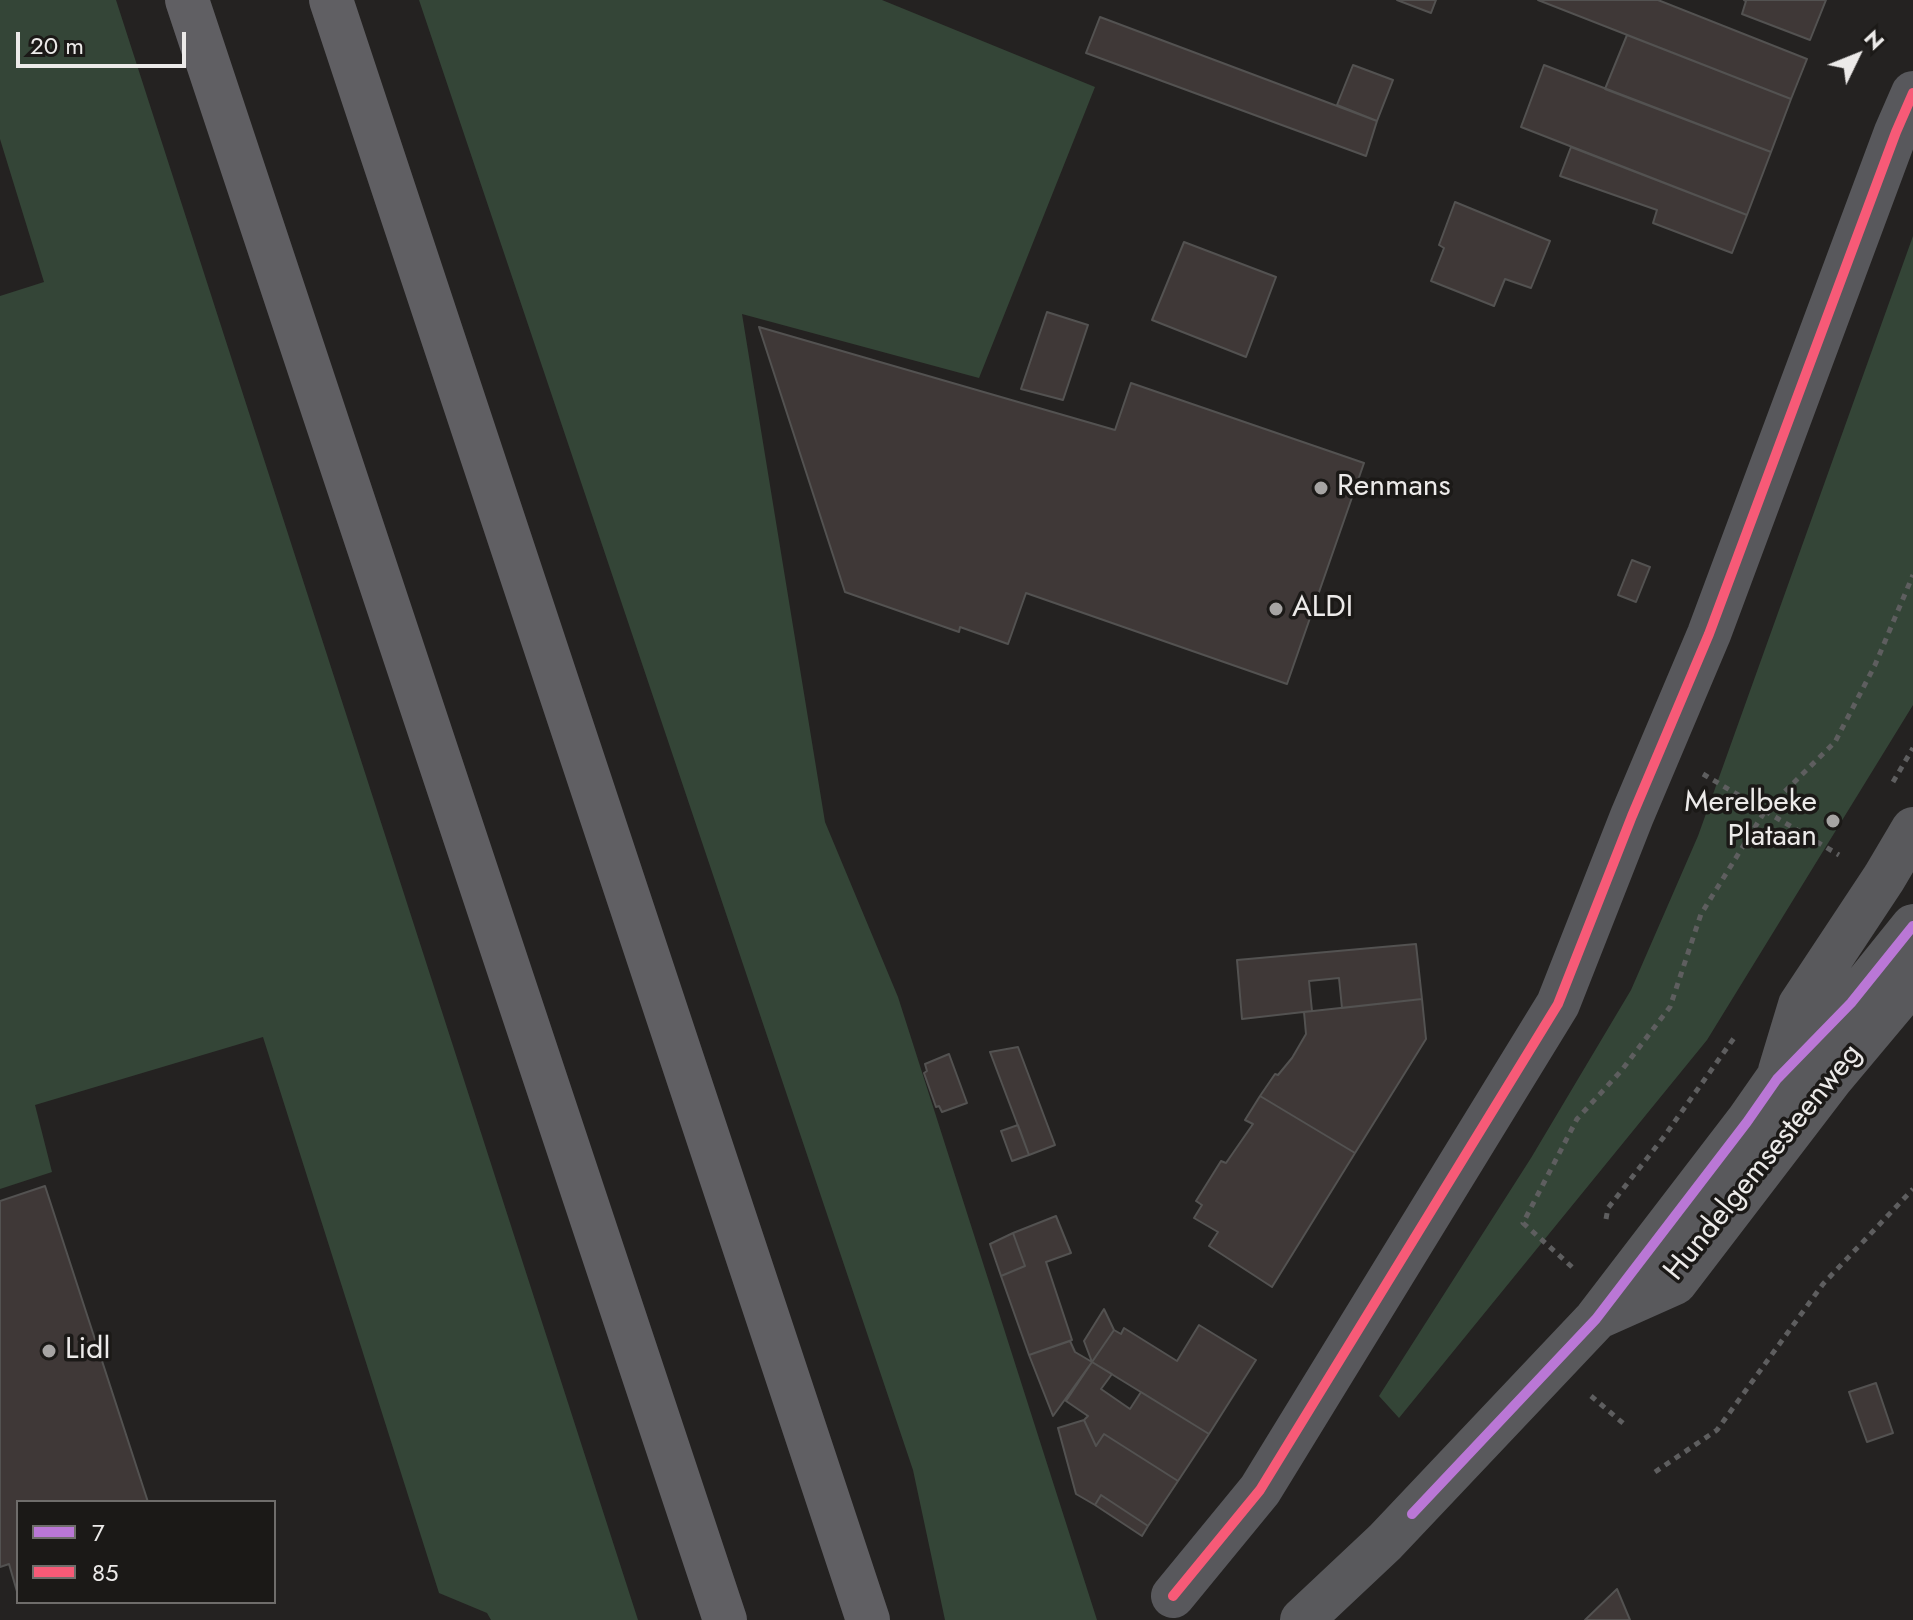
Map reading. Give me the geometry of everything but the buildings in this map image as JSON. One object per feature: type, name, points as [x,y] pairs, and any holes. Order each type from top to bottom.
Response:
[{"type":"highway","points":[[187,0],[725,1620]]},
{"type":"highway","points":[[331,0],[868,1620]]},
{"type":"main road","name":"Hundelgemsesteenweg","points":[[1777,1079],[1800,1005],[1913,829]]},
{"type":"main road","name":"Hundelgemsesteenweg","points":[[1302,1620],[1395,1531],[1602,1310],[1777,1079],[1851,1003],[1913,926]]},
{"type":"main road","name":"Hundelgemsesteenweg","points":[[1602,1310],[1675,1283],[1831,1079],[1913,981]]},
{"type":"street","points":[[1173,1596],[1260,1490],[1558,1004],[1709,634],[1900,151],[1913,93]]},
{"type":"path","points":[[1602,1310],[1523,1223],[1577,1119],[1621,1071],[1670,1007],[1701,914],[1765,811],[1835,742],[1875,665],[1913,575]]},
{"type":"path","points":[[1661,749],[1847,860]]},
{"type":"path","points":[[1655,1472],[1717,1430],[1823,1284],[1913,1189]]},
{"type":"green space","points":[[0,0],[116,0],[638,1620],[491,1620],[487,1613],[439,1593],[263,1037],[35,1105],[52,1172],[0,1189],[0,296],[44,282],[0,139]]},
{"type":"green space","points":[[419,0],[882,0],[1095,87],[979,378],[742,314],[825,822],[898,997],[1097,1620],[945,1620],[913,1470]]},
{"type":"green space","points":[[1913,236],[1913,705],[1707,1040],[1399,1418],[1379,1396],[1531,1158],[1631,990],[1698,836]]},
{"type":"transit line","name":"85","points":[[1173,1596],[1260,1490],[1558,1004],[1632,816],[1709,634],[1913,93]]},
{"type":"transit line","name":"7","points":[[1412,1514],[1596,1319],[1777,1079],[1851,1003],[1913,926]]},
{"type":"place","name":"Renmans","points":[[1321,488]]},
{"type":"place","name":"ALDI","points":[[1276,609]]},
{"type":"place","name":"Merelbeke Plataan","points":[[1833,821]]},
{"type":"place","name":"Lidl","points":[[49,1351]]}]
